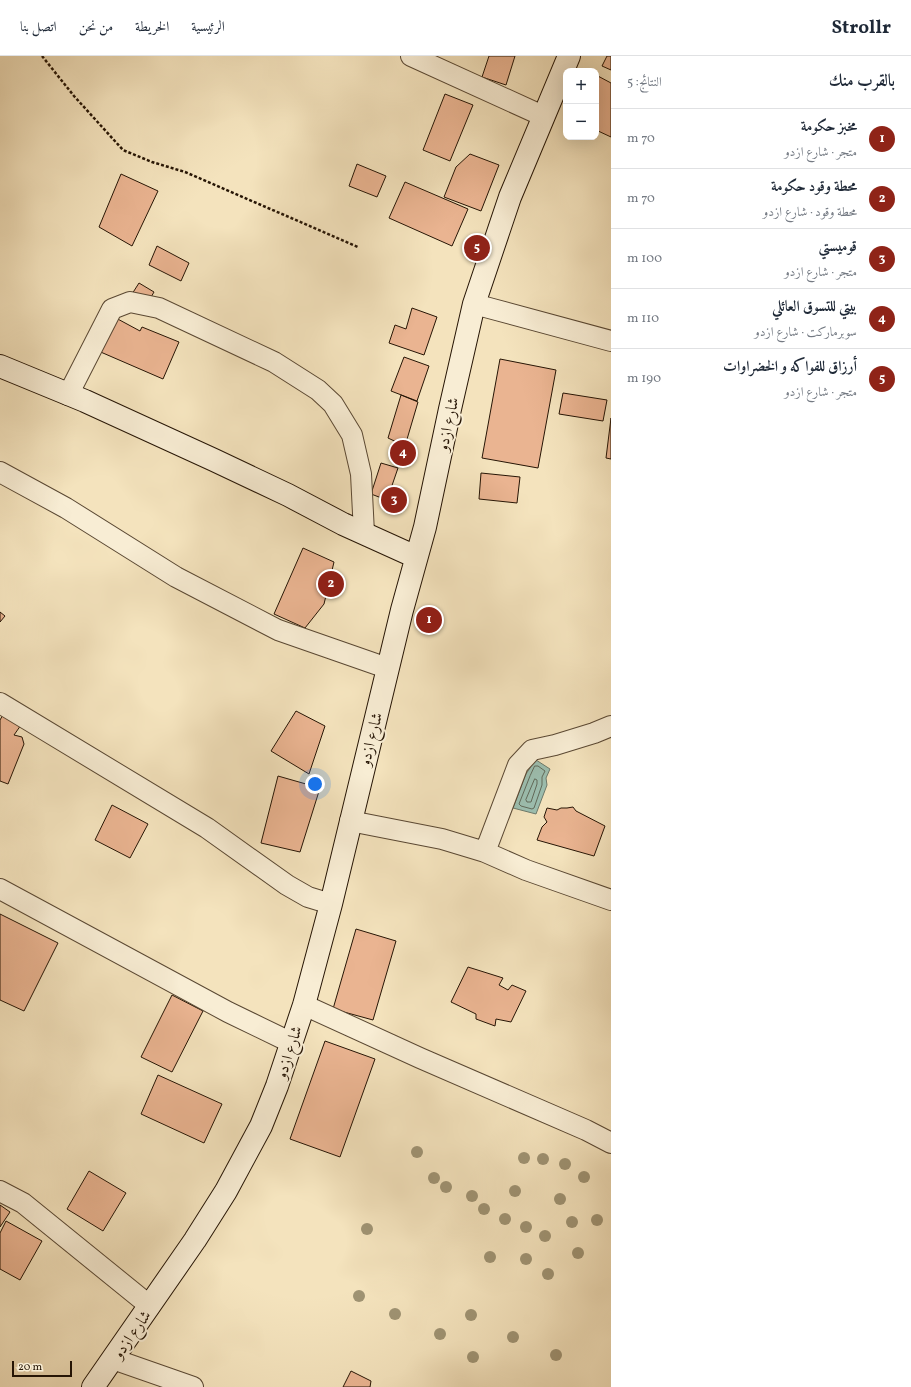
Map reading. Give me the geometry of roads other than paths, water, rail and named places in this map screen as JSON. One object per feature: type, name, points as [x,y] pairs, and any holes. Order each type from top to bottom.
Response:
[{"type":"street","points":[[411,56],[543,116]]},
{"type":"street","name":"شارع ازدو","points":[[93,1387],[195,1240],[233,1178],[260,1126],[277,1086],[304,1005],[331,904],[387,668],[425,527],[474,304],[510,197],[569,56]]},
{"type":"street","points":[[68,395],[112,309],[130,302],[159,308],[230,340],[274,362],[318,390],[334,404],[352,435],[361,474],[364,533]]},
{"type":"street","points":[[474,304],[611,341]]},
{"type":"street","points":[[0,366],[85,401],[214,460],[416,557]]},
{"type":"street","points":[[0,472],[66,508],[176,577],[278,630],[387,668]]},
{"type":"street","points":[[0,703],[207,828],[293,888],[308,897],[331,904]]},
{"type":"street","points":[[485,852],[518,765],[532,750],[594,733],[611,726]]},
{"type":"street","points":[[350,821],[442,839],[485,852],[526,870],[611,900]]},
{"type":"street","points":[[0,890],[228,1012],[292,1043]]},
{"type":"street","points":[[304,1005],[420,1058],[580,1127],[611,1143]]},
{"type":"street","points":[[0,1191],[23,1204],[150,1306]]},
{"type":"street","points":[[113,1359],[193,1387]]},
{"type":"water","points":[[533,758],[550,769],[546,778],[547,785],[536,814],[513,808]]},
{"type":"place","name":"أرزاق للفواكه و الخضراوات","points":[[477,248]]},
{"type":"place","name":"بيتي للتسوق العائلي","points":[[403,453]]},
{"type":"place","name":"قوميستي","points":[[394,500]]},
{"type":"place","name":"محطة وقود حكومة","points":[[331,584]]},
{"type":"place","name":"مخبز حكومة","points":[[429,620]]}]
